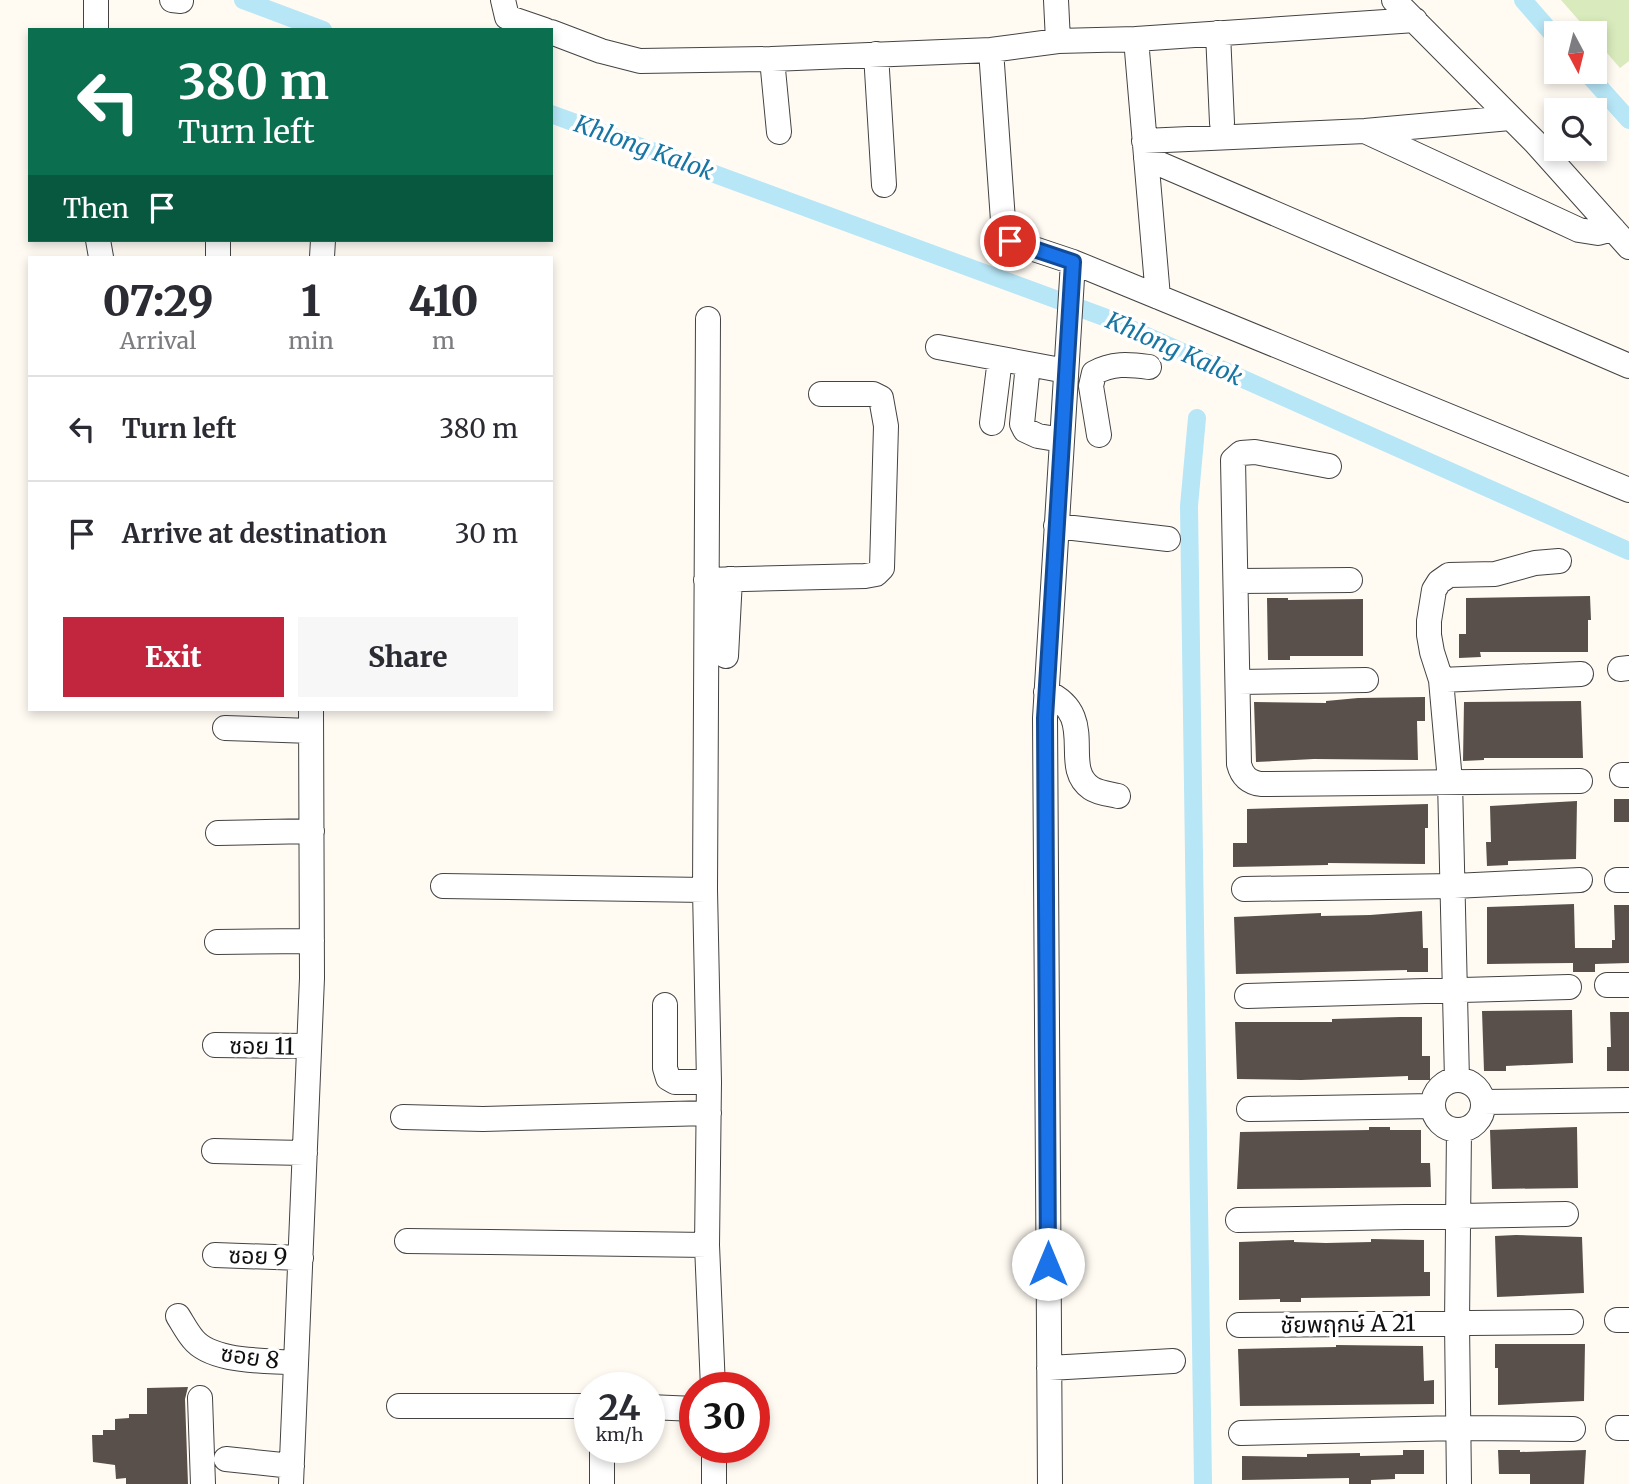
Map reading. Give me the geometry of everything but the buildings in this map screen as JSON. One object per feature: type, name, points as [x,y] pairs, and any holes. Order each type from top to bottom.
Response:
[{"type":"street","points":[[96,0],[96,28]]},
{"type":"street","points":[[503,0],[507,17],[539,28]]},
{"type":"street","points":[[1056,0],[1058,41]]},
{"type":"street","points":[[1394,0],[1535,142],[1621,238]]},
{"type":"street","points":[[553,33],[601,51],[640,61],[772,59],[991,50],[1058,41],[1136,39],[1415,20]]},
{"type":"street","points":[[1218,33],[1222,123]]},
{"type":"street","points":[[1136,39],[1158,297]]},
{"type":"street","points":[[991,50],[1004,235],[1010,241],[1073,270],[1158,297],[1629,490]]},
{"type":"street","points":[[876,54],[884,186]]},
{"type":"street","points":[[772,59],[779,132]]},
{"type":"street","points":[[1145,149],[1510,118]]},
{"type":"street","points":[[1365,131],[1578,230],[1621,238]]},
{"type":"street","points":[[1145,149],[1629,366]]},
{"type":"street","points":[[1049,1484],[1046,692],[1073,270]]},
{"type":"street","points":[[708,319],[718,580],[726,656]]},
{"type":"street","points":[[938,347],[1028,364],[1091,386]]},
{"type":"street","points":[[992,423],[1000,359]]},
{"type":"street","points":[[1028,364],[1021,424],[1025,430],[1038,436],[1062,440]]},
{"type":"street","points":[[1099,435],[1091,386],[1094,373],[1106,367],[1130,364],[1149,367]]},
{"type":"street","points":[[718,580],[865,576],[876,574],[882,568],[886,440],[881,398],[873,394],[821,394]]},
{"type":"street","points":[[1329,466],[1255,453],[1241,453],[1236,456],[1232,466],[1239,764],[1243,776],[1255,783],[1580,781]]},
{"type":"street","points":[[1056,526],[1168,539]]},
{"type":"street","points":[[1457,1080],[1450,782],[1441,680],[1432,652],[1429,621],[1434,590],[1438,582],[1449,576],[1495,574],[1535,563],[1559,561]]},
{"type":"street","points":[[712,1372],[707,1245],[709,1082],[705,890],[718,580]]},
{"type":"street","points":[[1236,581],[1350,580]]},
{"type":"street","points":[[1441,680],[1581,674]]},
{"type":"street","points":[[1238,682],[1366,680]]},
{"type":"street","points":[[1046,692],[1060,698],[1070,708],[1074,717],[1080,770],[1085,781],[1092,789],[1118,796]]},
{"type":"street","points":[[225,728],[311,720],[312,831],[309,1046],[292,1475],[226,1459]]},
{"type":"street","points":[[218,833],[312,831]]},
{"type":"street","points":[[1244,889],[1454,886],[1580,880]]},
{"type":"street","points":[[443,886],[705,890]]},
{"type":"street","points":[[217,942],[312,941]]},
{"type":"street","points":[[1247,996],[1569,986]]},
{"type":"street","points":[[665,1005],[665,1068],[668,1078],[675,1082],[709,1082]]},
{"type":"street","name":"ซอย 11","points":[[215,1045],[309,1046]]},
{"type":"street","points":[[1457,1080],[1465,1081],[1477,1089],[1483,1102],[1483,1110],[1475,1125],[1459,1130],[1444,1126],[1434,1114],[1433,1106],[1437,1091],[1442,1085],[1457,1080]]},
{"type":"street","points":[[1483,1102],[1629,1100]]},
{"type":"street","points":[[1249,1110],[1433,1106]]},
{"type":"street","points":[[403,1117],[482,1119],[709,1113]]},
{"type":"street","points":[[1459,1130],[1457,1323],[1460,1484]]},
{"type":"street","points":[[214,1151],[305,1153]]},
{"type":"street","points":[[1238,1220],[1566,1214]]},
{"type":"street","points":[[407,1241],[707,1245]]},
{"type":"street","name":"ซอย 9","points":[[215,1255],[301,1258]]},
{"type":"street","name":"ซอย 8","points":[[178,1316],[193,1341],[207,1351],[220,1356],[296,1363]]},
{"type":"street","name":"ชัยพฤกษ์ A 21","points":[[1239,1325],[1571,1322]]},
{"type":"street","points":[[1049,1368],[1173,1361]]},
{"type":"street","points":[[200,1398],[203,1484]]},
{"type":"street","points":[[399,1406],[574,1406]]},
{"type":"street","points":[[1241,1433],[1459,1428],[1573,1429]]},
{"type":"street","points":[[602,1463],[602,1484]]},
{"type":"street","points":[[714,1463],[714,1484]]},
{"type":"green space","points":[[1561,0],[1629,0],[1629,61],[1620,68],[1607,53],[1607,21],[1579,21]]},
{"type":"waterway","name":"Khlong Kalok","points":[[243,0],[318,28]]},
{"type":"waterway","points":[[1523,0],[1544,24]]},
{"type":"waterway","points":[[1597,84],[1629,120]]},
{"type":"waterway","name":"Khlong Kalok","points":[[553,115],[1104,317],[1629,551]]},
{"type":"waterway","points":[[1197,418],[1189,506],[1203,1484]]},
{"type":"route","points":[[1010,241],[1073,262],[1045,718],[1048,1264]]}]
